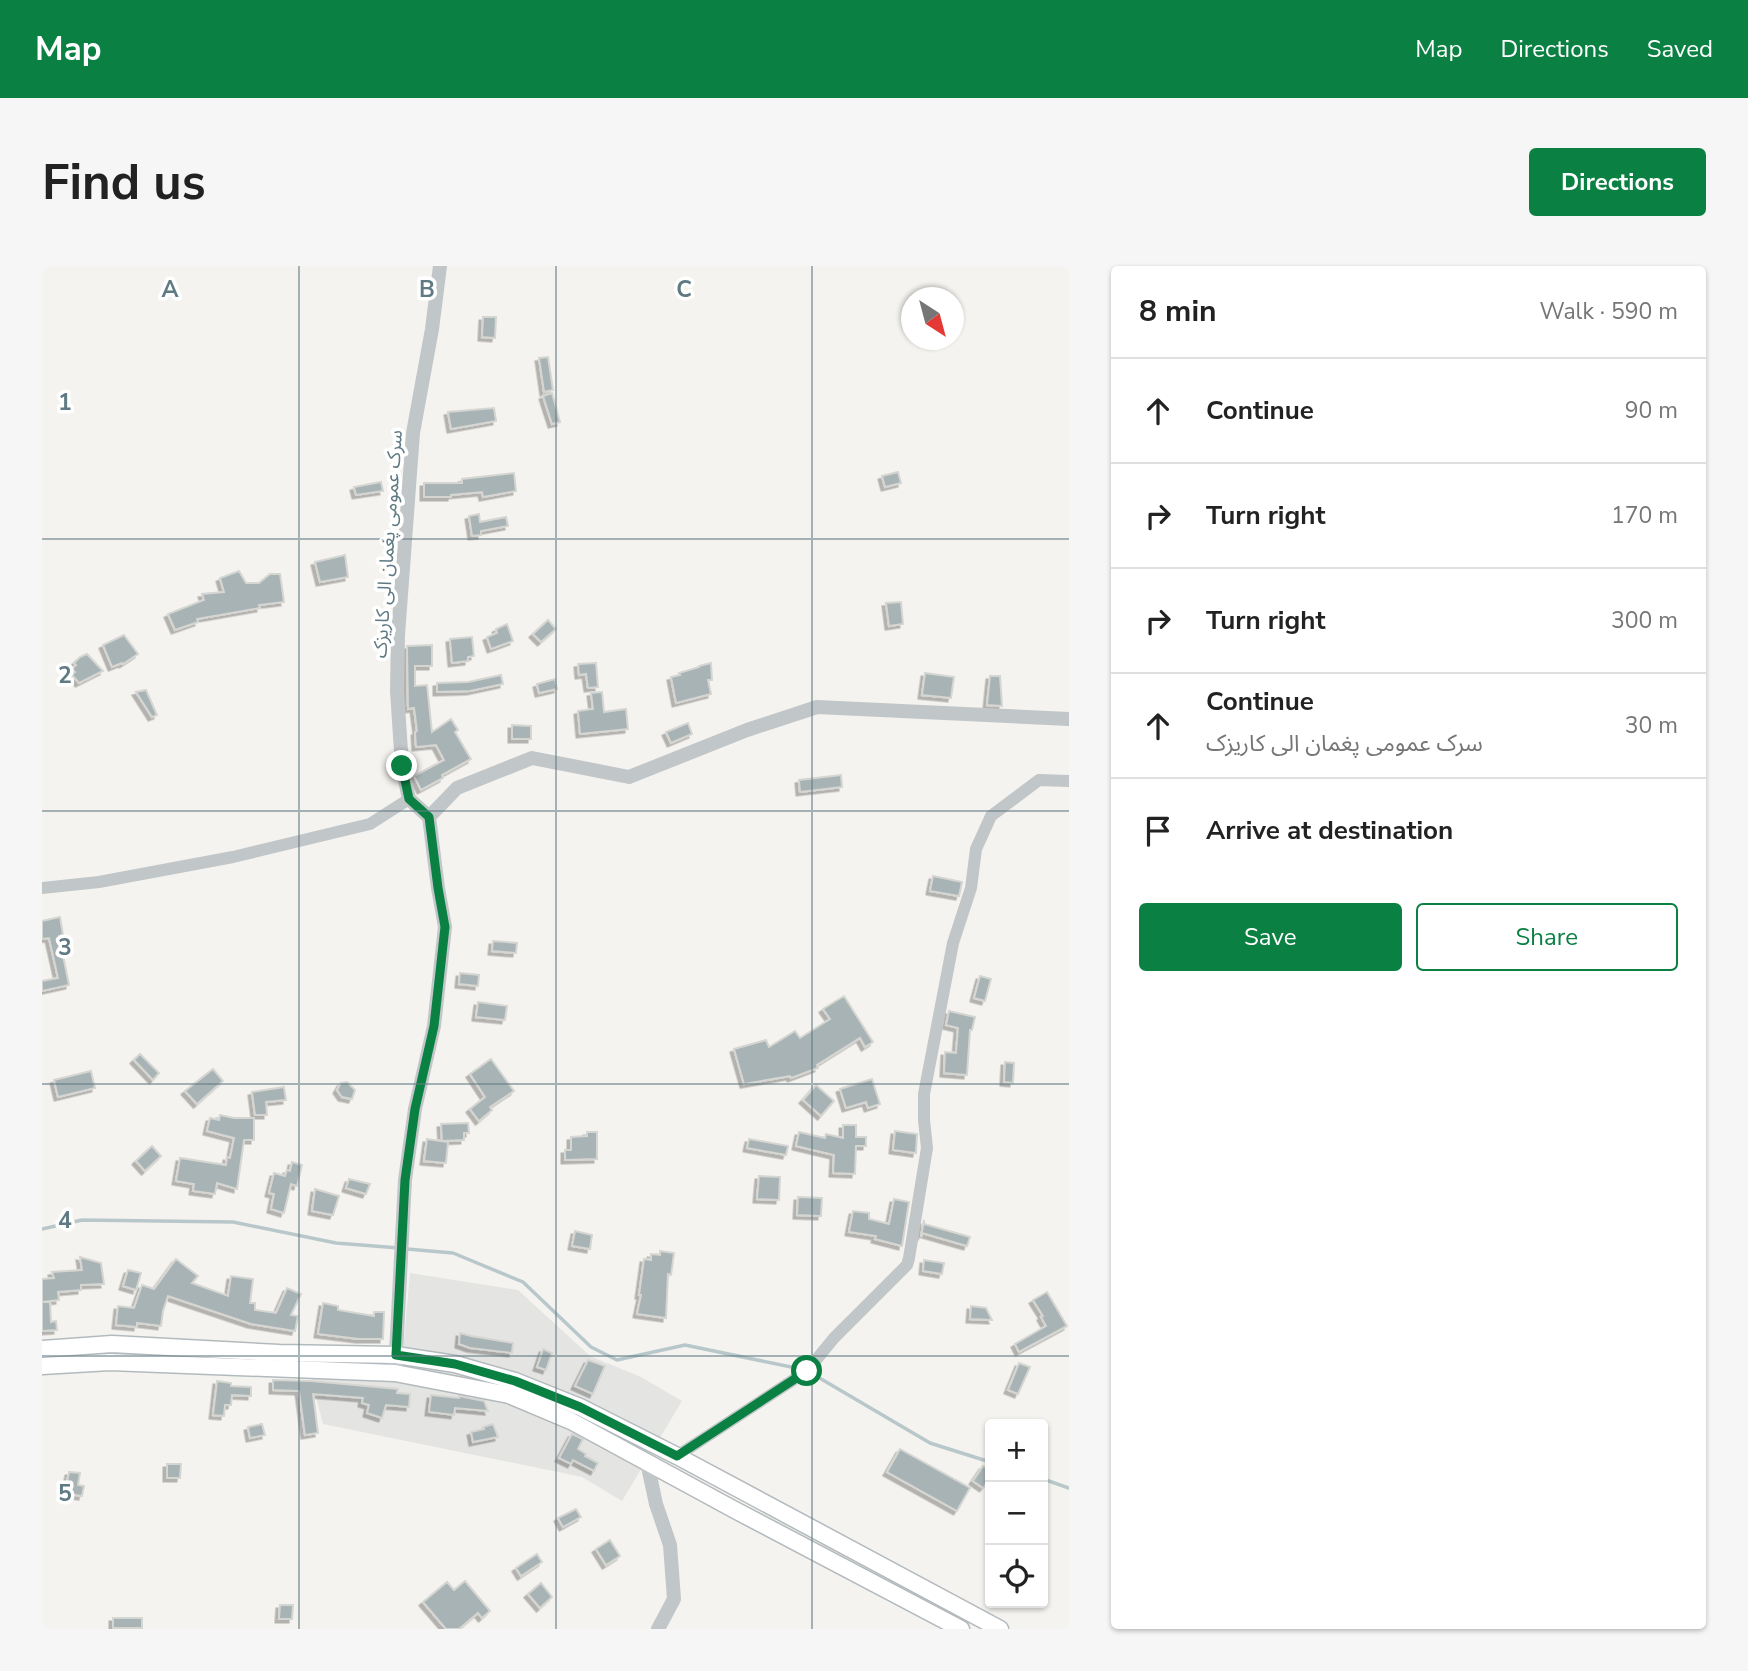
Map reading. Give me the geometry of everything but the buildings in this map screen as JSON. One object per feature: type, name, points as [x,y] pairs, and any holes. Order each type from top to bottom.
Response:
[{"type":"main road","points":[[42,1349],[112,1344],[279,1353],[396,1355],[455,1364],[515,1381],[580,1407],[677,1456],[1000,1629]]},
{"type":"main road","points":[[42,1366],[110,1362],[395,1373],[509,1395],[571,1421],[961,1629]]},
{"type":"main road","points":[[647,1462],[655,1446]]},
{"type":"street","name":"سرک عمومی پغمان الی کاریزک","points":[[409,799],[400,741],[398,635],[412,433],[432,329],[440,266]]},
{"type":"street","points":[[429,817],[457,788],[531,758],[629,777],[747,730],[817,707],[1069,719]]},
{"type":"street","points":[[677,1456],[807,1371],[834,1338],[906,1265],[927,1148],[924,1094],[953,943],[971,888],[976,849],[991,816],[1039,780],[1069,780]]},
{"type":"street","points":[[42,888],[99,882],[233,857],[358,827],[370,824],[409,799],[429,817],[445,927],[434,1026],[415,1109],[405,1180],[395,1373]]},
{"type":"street","points":[[647,1462],[656,1504],[670,1545],[674,1599],[658,1629]]},
{"type":"shaded area","points":[[410,1273],[518,1290],[590,1356],[641,1377],[682,1401],[622,1501],[582,1477],[323,1424],[311,1377],[401,1374]]},
{"type":"waterway","points":[[42,1229],[82,1220],[233,1222],[336,1243],[399,1248]]},
{"type":"waterway","points":[[407,1249],[453,1253],[523,1282],[591,1347],[617,1360],[685,1345],[801,1369]]},
{"type":"waterway","points":[[811,1373],[930,1443],[985,1460]]},
{"type":"waterway","points":[[1048,1481],[1069,1488]]},
{"type":"route","points":[[402,766],[409,799],[429,817],[445,927],[434,1026],[415,1109],[405,1180],[396,1355],[455,1364],[515,1381],[580,1407],[677,1456],[807,1371]]}]
